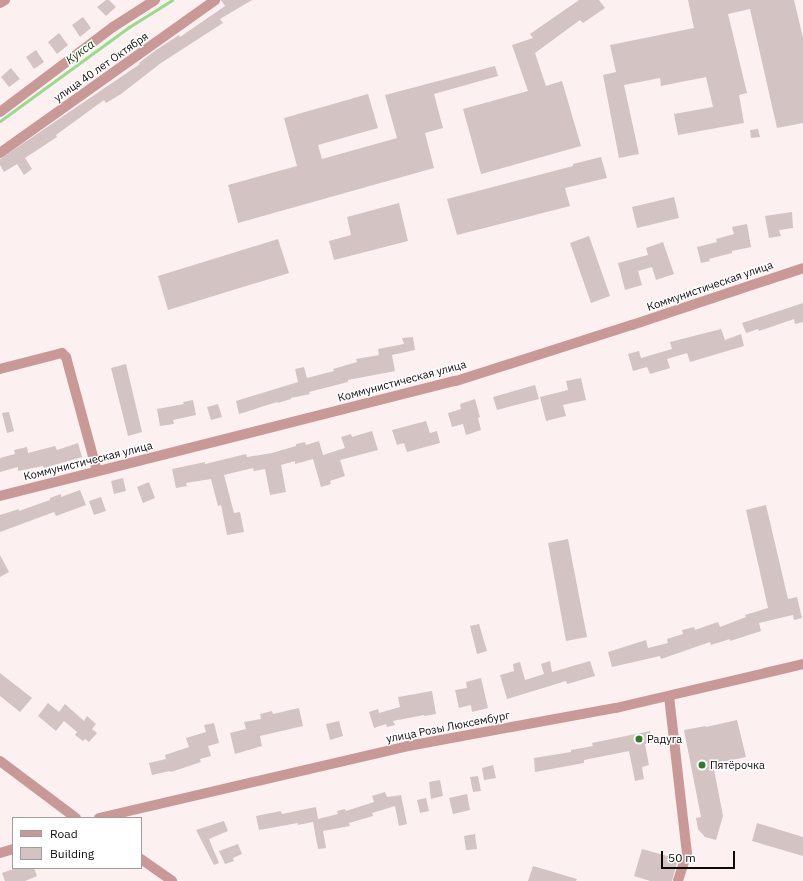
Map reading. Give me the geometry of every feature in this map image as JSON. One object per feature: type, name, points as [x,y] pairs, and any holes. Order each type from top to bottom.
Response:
[{"type":"street","points":[[0,3],[5,0]]},
{"type":"street","name":"улица 40 лет Октября","points":[[0,112],[113,27],[155,0]]},
{"type":"street","name":"улица 40 лет Октября","points":[[0,153],[215,0]]},
{"type":"street","name":"Коммунистическая улица","points":[[0,496],[456,381],[632,325],[803,268]]},
{"type":"street","points":[[0,369],[62,353],[66,357],[97,471]]},
{"type":"street","name":"улица Розы Люксембург","points":[[103,817],[408,746],[608,709],[803,664]]},
{"type":"street","points":[[669,696],[687,853],[678,881]]},
{"type":"street","points":[[0,761],[75,817]]},
{"type":"street","points":[[0,853],[12,849]]},
{"type":"street","points":[[142,860],[172,881]]},
{"type":"building","points":[[106,0],[109,0],[116,7],[106,16],[97,7]]},
{"type":"building","points":[[221,0],[252,0],[220,19],[223,23],[161,63],[121,94],[106,103],[104,100],[56,135],[57,137],[25,158],[32,169],[24,175],[17,164],[4,172],[0,165],[0,159],[140,64],[139,63],[156,50],[179,35],[180,37],[225,6]]},
{"type":"building","points":[[579,0],[599,0],[605,8],[583,23],[580,20],[535,53],[546,86],[562,81],[581,146],[481,174],[463,109],[528,91],[512,45],[533,38],[530,34]]},
{"type":"building","points":[[688,0],[794,0],[803,38],[803,123],[777,128],[750,9],[728,14],[747,93],[739,95],[744,123],[678,135],[674,114],[713,107],[706,77],[661,86],[660,78],[624,85],[639,154],[619,158],[603,75],[616,72],[610,45],[694,28]]},
{"type":"building","points":[[83,17],[91,28],[80,37],[72,25]]},
{"type":"building","points":[[59,33],[68,45],[57,54],[48,42]]},
{"type":"building","points":[[36,50],[44,62],[34,69],[26,57]]},
{"type":"building","points":[[495,66],[498,76],[434,94],[443,128],[425,133],[434,168],[238,223],[228,185],[297,166],[284,118],[368,94],[378,128],[318,145],[322,159],[397,138],[385,95]]},
{"type":"building","points":[[11,68],[20,79],[9,87],[1,77]]},
{"type":"building","points":[[758,129],[760,137],[751,138],[750,130]]},
{"type":"building","points":[[601,157],[607,178],[565,188],[570,206],[457,235],[447,199],[573,166],[573,164]]},
{"type":"building","points":[[674,197],[679,218],[637,228],[632,207]]},
{"type":"building","points":[[399,203],[408,241],[334,260],[329,241],[351,235],[347,217]]},
{"type":"building","points":[[792,212],[793,228],[779,230],[781,236],[769,238],[765,216]]},
{"type":"building","points":[[747,224],[751,247],[732,251],[732,253],[709,259],[710,261],[701,263],[697,247],[717,242],[716,239],[734,234],[732,227]]},
{"type":"building","points":[[589,236],[610,296],[591,303],[570,243]]},
{"type":"building","points":[[278,239],[289,273],[168,310],[158,276]]},
{"type":"building","points":[[663,242],[674,274],[656,280],[652,267],[638,271],[642,285],[625,290],[618,263],[648,255],[646,248]]},
{"type":"building","points":[[803,303],[803,322],[795,324],[794,319],[759,331],[758,329],[746,333],[742,323]]},
{"type":"building","points":[[721,329],[725,340],[741,334],[744,346],[690,362],[687,353],[667,359],[670,368],[650,374],[647,367],[633,371],[628,354],[639,351],[641,358],[672,349],[670,342]]},
{"type":"building","points":[[413,337],[415,350],[392,355],[395,371],[348,380],[348,382],[309,392],[310,394],[291,398],[239,414],[236,401],[298,382],[295,369],[304,367],[307,378],[334,371],[333,369],[357,362],[356,359],[379,355],[378,349],[404,344],[402,338]]},
{"type":"building","points":[[126,364],[142,432],[128,436],[111,368]]},
{"type":"building","points":[[581,378],[586,400],[563,405],[566,416],[546,421],[540,397],[568,390],[566,381]]},
{"type":"building","points":[[535,385],[539,399],[497,410],[493,397]]},
{"type":"building","points":[[475,399],[480,417],[478,418],[481,430],[466,435],[463,424],[452,427],[448,413],[461,409],[460,404]]},
{"type":"building","points":[[193,400],[196,415],[173,420],[174,424],[160,426],[157,409],[184,404],[183,402]]},
{"type":"building","points":[[218,404],[222,417],[211,420],[207,407]]},
{"type":"building","points":[[9,412],[14,431],[7,433],[2,413]]},
{"type":"building","points":[[426,421],[430,433],[437,431],[440,443],[407,452],[404,443],[397,445],[392,430]]},
{"type":"building","points":[[372,431],[378,450],[340,460],[345,476],[330,481],[331,484],[321,487],[313,459],[295,464],[295,461],[281,465],[286,492],[270,495],[265,469],[254,471],[253,468],[224,475],[234,513],[240,512],[244,532],[227,535],[221,505],[218,506],[211,479],[186,483],[187,486],[176,488],[172,469],[205,462],[205,464],[246,454],[247,457],[272,453],[305,442],[306,445],[319,441],[323,455],[345,448],[341,437],[351,434],[352,437]]},
{"type":"building","points":[[78,443],[82,457],[44,468],[43,466],[18,471],[18,467],[0,472],[0,458],[15,454],[14,450],[27,447],[28,453],[55,446],[57,450]]},
{"type":"building","points":[[123,478],[126,491],[114,494],[111,481]]},
{"type":"building","points":[[149,482],[155,498],[143,503],[137,487]]},
{"type":"building","points":[[80,490],[86,505],[56,516],[54,512],[0,532],[0,515],[19,509],[19,511],[50,500],[50,498],[61,494],[61,497]]},
{"type":"building","points":[[101,497],[106,511],[94,515],[89,501]]},
{"type":"building","points":[[766,505],[788,599],[797,597],[802,618],[794,620],[793,615],[759,623],[761,631],[730,641],[730,639],[711,645],[710,642],[661,659],[660,656],[612,667],[608,652],[646,640],[648,648],[668,643],[667,639],[683,634],[682,630],[694,627],[695,630],[718,622],[720,627],[746,617],[745,615],[768,608],[746,510]]},
{"type":"building","points":[[568,539],[587,637],[566,641],[548,543]]},
{"type":"building","points":[[0,555],[9,572],[0,577]]},
{"type":"building","points":[[479,624],[487,651],[477,654],[470,626]]},
{"type":"building","points":[[550,661],[552,672],[590,661],[595,676],[567,684],[566,681],[507,699],[500,675],[514,671],[513,664],[520,662],[525,680],[544,674],[541,664]]},
{"type":"building","points":[[0,673],[32,698],[20,712],[0,696]]},
{"type":"building","points":[[481,678],[488,708],[472,712],[471,705],[459,708],[455,690],[467,688],[466,682]]},
{"type":"building","points":[[432,691],[436,714],[393,721],[395,725],[387,727],[386,724],[374,728],[369,712],[378,709],[379,713],[400,707],[398,697]]},
{"type":"building","points":[[48,703],[59,712],[65,704],[84,721],[87,716],[96,724],[92,729],[97,733],[89,742],[85,739],[83,741],[75,735],[77,732],[64,721],[56,731],[38,716]]},
{"type":"building","points":[[299,708],[303,726],[260,736],[262,746],[235,754],[230,733],[246,729],[244,722],[261,719],[260,714],[272,711],[273,714]]},
{"type":"building","points":[[737,720],[746,757],[713,764],[723,816],[716,840],[705,837],[698,829],[696,818],[701,817],[684,730]]},
{"type":"building","points":[[339,721],[343,736],[330,740],[326,724]]},
{"type":"building","points":[[214,723],[219,743],[208,746],[211,756],[200,759],[201,762],[171,772],[152,775],[149,763],[166,759],[165,755],[189,747],[186,738],[206,732],[204,725]]},
{"type":"building","points":[[650,731],[652,743],[645,744],[649,765],[642,767],[644,779],[635,781],[629,751],[584,760],[584,763],[535,772],[534,758],[571,752],[571,750],[593,746],[592,743]]},
{"type":"building","points":[[493,765],[496,778],[484,780],[482,768]]},
{"type":"building","points":[[478,776],[481,791],[473,792],[470,777]]},
{"type":"building","points":[[440,780],[443,796],[431,799],[429,782]]},
{"type":"building","points":[[385,792],[387,797],[401,795],[407,824],[399,826],[395,806],[372,813],[373,816],[349,823],[350,826],[323,831],[326,848],[318,849],[313,822],[298,825],[298,823],[259,830],[256,816],[281,811],[282,814],[316,807],[318,819],[338,814],[337,811],[345,809],[346,811],[374,802],[372,796]]},
{"type":"building","points":[[467,794],[470,810],[453,814],[449,798]]},
{"type":"building","points":[[426,798],[429,811],[420,813],[417,800]]},
{"type":"building","points":[[224,821],[228,831],[209,839],[219,863],[214,865],[196,830]]},
{"type":"building","points":[[757,823],[803,837],[803,856],[752,841]]},
{"type":"building","points":[[475,834],[477,849],[466,850],[464,836]]},
{"type":"building","points":[[238,844],[242,854],[233,858],[234,861],[225,864],[219,851]]},
{"type":"building","points":[[642,849],[678,859],[672,881],[650,881],[634,876]]},
{"type":"building","points":[[533,866],[577,879],[576,881],[528,881]]},
{"type":"building","points":[[13,869],[34,869],[37,876],[25,881],[5,881],[2,873]]},
{"type":"waterway","name":"Кукса","points":[[0,121],[129,27],[172,0]]},
{"type":"place","name":"Радуга","points":[[639,739]]},
{"type":"place","name":"Пятёрочка","points":[[702,765]]}]
